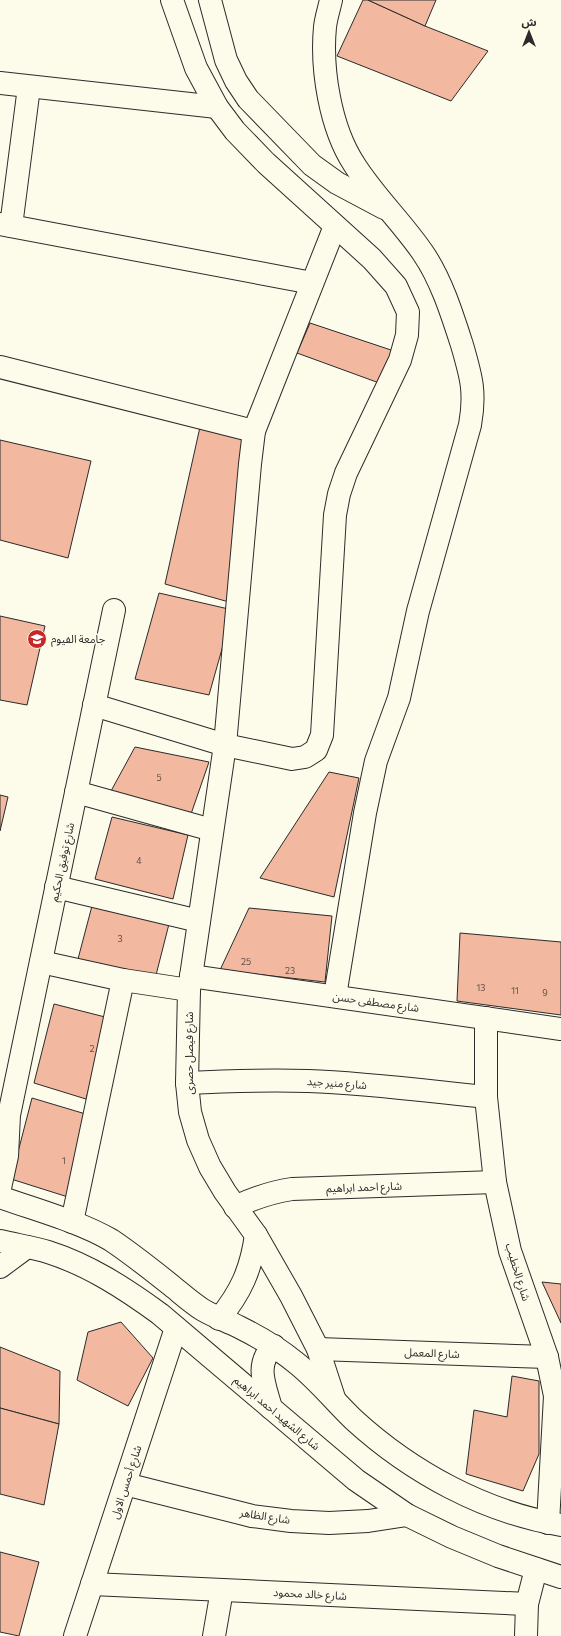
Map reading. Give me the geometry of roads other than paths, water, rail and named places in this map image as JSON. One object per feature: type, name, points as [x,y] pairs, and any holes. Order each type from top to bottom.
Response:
[{"type":"street","points":[[94,706],[225,745],[292,759],[305,757],[316,750],[322,735],[335,515],[339,494],[346,473],[400,360],[407,335],[408,312],[396,286],[372,259],[266,163],[235,131],[216,107],[196,68],[172,0]]},
{"type":"street","points":[[210,0],[226,60],[236,81],[248,99],[312,166],[337,183],[389,210]]},
{"type":"street","points":[[331,0],[325,26],[326,79],[334,123],[353,163],[423,253],[439,280],[459,335],[472,378],[474,405],[468,432],[418,611],[399,698],[376,761],[365,813],[335,996]]},
{"type":"street","points":[[0,83],[216,107]]},
{"type":"street","points":[[29,87],[5,225],[312,283]]},
{"type":"street","name":"شارع فيصل حصرى","points":[[334,226],[254,431],[225,745],[190,983],[187,1083],[190,1112],[198,1140],[210,1167],[235,1207],[256,1235],[291,1296],[318,1349],[334,1398]]},
{"type":"street","points":[[0,367],[254,431]]},
{"type":"street","name":"شارع توفيق الحكيم","points":[[0,1188],[7,1156],[4,1120],[41,962],[114,610]]},
{"type":"street","points":[[76,792],[212,830]]},
{"type":"street","points":[[56,887],[199,921]]},
{"type":"street","name":"شارع مصطفى حسن","points":[[41,962],[123,980],[190,983],[335,996],[561,1029]]},
{"type":"street","points":[[72,1222],[123,980]]},
{"type":"street","name":"شارع الخطيب","points":[[486,1018],[486,1097],[495,1182],[510,1251],[558,1396],[555,1524]]},
{"type":"street","name":"شارع منير جيد","points":[[187,1083],[227,1081],[308,1081],[349,1083],[486,1097]]},
{"type":"street","name":"شارع احمد ابراهيم","points":[[235,1207],[253,1198],[272,1192],[292,1189],[495,1182]]},
{"type":"street","points":[[0,1197],[72,1222],[110,1240],[144,1264],[202,1309],[274,1346],[316,1379],[353,1419],[375,1438],[397,1455],[427,1474],[456,1490],[486,1503],[517,1514],[555,1524]]},
{"type":"street","points":[[219,1319],[241,1288],[248,1272],[256,1235]]},
{"type":"street","name":"شارع الشهيد احمد ابراهيم","points":[[0,1241],[49,1252],[79,1264],[107,1278],[135,1295],[160,1314],[356,1480],[407,1515],[452,1537],[561,1577]]},
{"type":"street","points":[[0,1267],[27,1247]]},
{"type":"street","name":"شارع أحمس الاول","points":[[75,1636],[176,1328]]},
{"type":"street","points":[[271,1408],[262,1370],[265,1357],[274,1346]]},
{"type":"street","name":"شارع المعمل","points":[[318,1349],[546,1357]]},
{"type":"street","name":"شارع الظاهر","points":[[125,1484],[252,1516],[291,1521],[368,1521],[407,1515]]},
{"type":"street","points":[[526,1636],[527,1604],[536,1569]]},
{"type":"street","name":"شارع خالد محمود","points":[[92,1584],[527,1604]]},
{"type":"street","points":[[214,1636],[222,1590]]},
{"type":"place","name":"جامعة الفيوم","points":[[37,639]]}]
